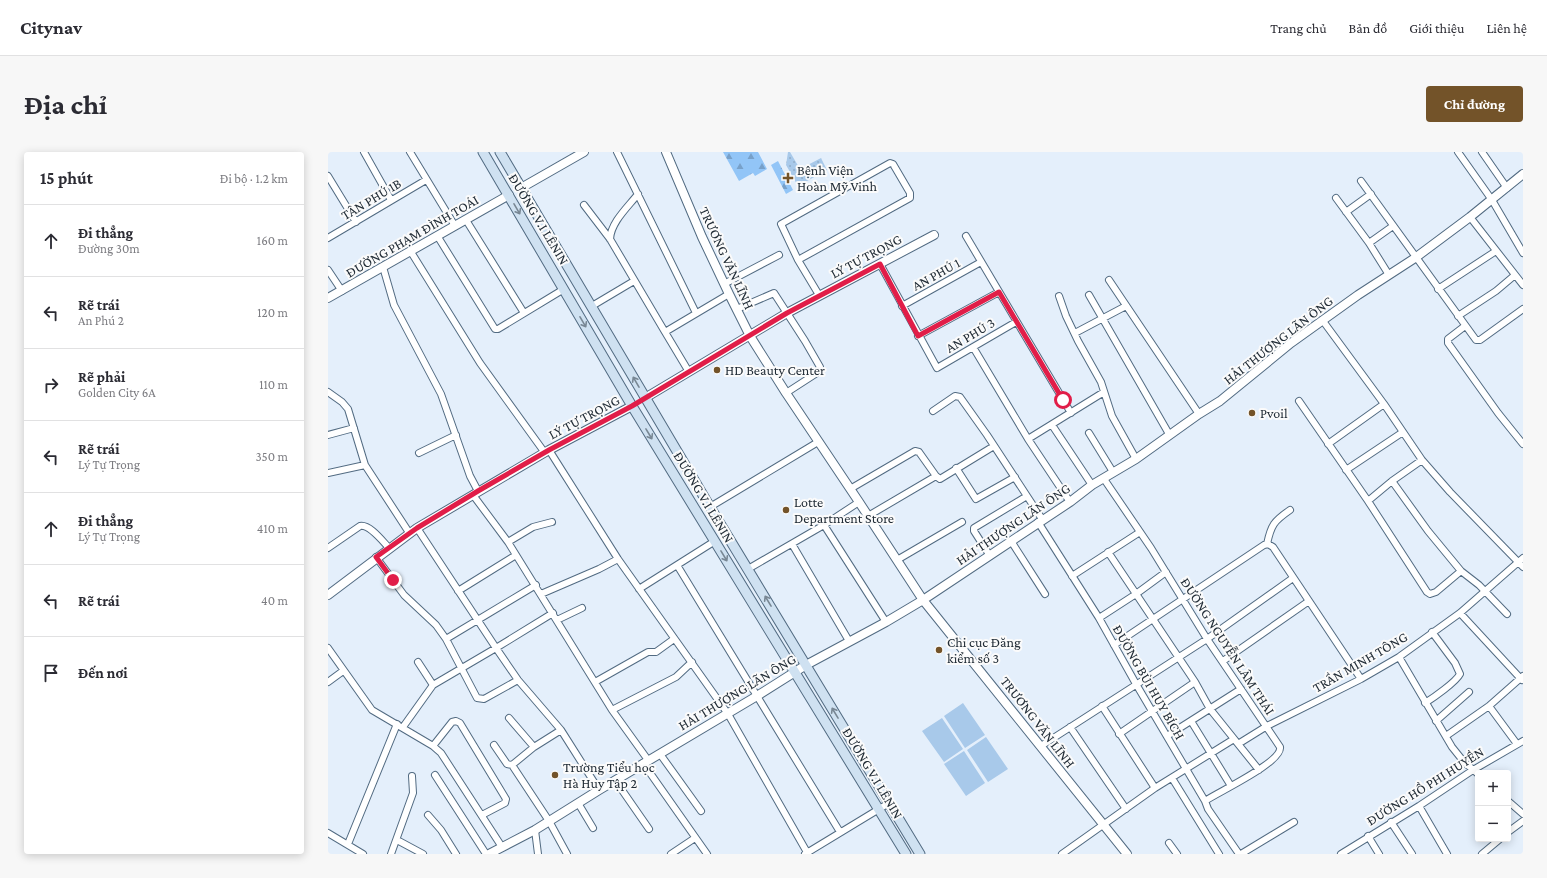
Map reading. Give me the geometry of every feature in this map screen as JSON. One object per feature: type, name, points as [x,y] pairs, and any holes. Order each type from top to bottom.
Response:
[{"type":"main road","name":"ĐƯỜNG V.I LÊNIN","points":[[483,152],[632,406],[906,854]]},
{"type":"main road","name":"ĐƯỜNG V.I LÊNIN","points":[[500,152],[710,507],[920,854]]},
{"type":"main road","points":[[509,195],[522,188]]},
{"type":"main road","points":[[632,406],[646,398]]},
{"type":"street","points":[[364,152],[391,200]]},
{"type":"street","points":[[410,152],[455,226]]},
{"type":"street","points":[[522,188],[584,152]]},
{"type":"street","points":[[617,152],[696,313]]},
{"type":"street","name":"TRƯƠNG VĂN LĨNH","points":[[666,152],[702,237],[750,336],[818,442],[923,600],[1127,854]]},
{"type":"street","points":[[1458,152],[1492,200],[1523,253]]},
{"type":"street","points":[[1482,152],[1507,188]]},
{"type":"street","points":[[798,260],[910,198],[910,192],[893,164],[890,163],[782,222],[781,226],[798,260],[819,296]]},
{"type":"street","points":[[328,176],[356,222]]},
{"type":"street","name":"HẢI THƯỢNG LÃN ÔNG","points":[[489,854],[535,830],[599,790],[728,714],[806,665],[886,622],[923,600],[1070,502],[1092,485],[1136,459],[1169,434],[1220,402],[1291,343],[1323,322],[1358,295],[1415,258],[1522,178]]},
{"type":"street","name":"TÂN PHÚ 1B","points":[[328,238],[426,180]]},
{"type":"street","points":[[1361,181],[1415,258],[1476,340],[1479,341],[1523,309]]},
{"type":"street","points":[[610,239],[611,231],[615,223],[638,194]]},
{"type":"street","points":[[1346,212],[1371,194]]},
{"type":"street","name":"ĐƯỜNG PHẠM ĐÌNH TOÁI","points":[[328,298],[438,237],[509,195]]},
{"type":"street","points":[[1336,198],[1369,243],[1389,275]]},
{"type":"street","points":[[584,206],[610,239],[689,372]]},
{"type":"street","points":[[1470,217],[1523,285]]},
{"type":"street","points":[[466,220],[524,313]]},
{"type":"street","points":[[1369,243],[1393,226]]},
{"type":"street","name":"LÝ TỰ TRỌNG","points":[[646,398],[787,313],[934,236]]},
{"type":"street","points":[[966,236],[1071,413]]},
{"type":"street","points":[[438,237],[494,328],[498,328],[564,289]]},
{"type":"street","points":[[1438,289],[1496,251]]},
{"type":"street","points":[[411,252],[480,363],[547,452],[639,589],[728,714],[807,854],[840,832],[889,803]]},
{"type":"street","points":[[724,284],[779,255]]},
{"type":"street","name":"AN PHÚ 1","points":[[902,306],[981,262]]},
{"type":"street","points":[[880,264],[918,336],[999,292]]},
{"type":"street","points":[[384,267],[394,305],[441,394],[476,493],[536,585],[612,710],[695,838],[707,854]]},
{"type":"street","points":[[328,270],[342,290]]},
{"type":"street","points":[[1458,316],[1515,275]]},
{"type":"street","points":[[1109,280],[1199,414]]},
{"type":"street","points":[[592,306],[634,281]]},
{"type":"street","points":[[737,309],[774,293],[808,346],[820,370],[818,373],[786,393]]},
{"type":"street","points":[[665,332],[729,294]]},
{"type":"street","points":[[1089,295],[1101,319],[1169,434]]},
{"type":"street","points":[[1059,296],[1066,316],[1087,360],[1101,382],[1112,416],[1136,459]]},
{"type":"street","points":[[1075,333],[1126,306]]},
{"type":"street","name":"AN PHÚ 3","points":[[918,336],[937,368],[1016,322]]},
{"type":"street","points":[[1323,322],[1384,404],[1422,460],[1450,492],[1521,565]]},
{"type":"street","points":[[1465,326],[1449,338],[1448,343],[1498,413],[1523,444]]},
{"type":"street","points":[[973,347],[1028,439],[1070,502]]},
{"type":"street","points":[[328,392],[345,405],[350,413],[366,465],[410,534]]},
{"type":"street","points":[[1028,439],[1104,392]]},
{"type":"street","name":"ĐƯỜNG BÙI HUY BÍCH","points":[[932,411],[955,396],[959,396],[994,446],[1027,496],[1072,576],[1099,618],[1185,770],[1205,801],[1208,809],[1240,854]]},
{"type":"street","points":[[1299,402],[1368,501],[1428,593],[1430,594],[1436,592],[1461,571]]},
{"type":"street","points":[[1328,444],[1384,404]]},
{"type":"street","name":"LÝ TỰ TRỌNG","points":[[328,595],[376,557],[390,549],[417,528],[547,452],[632,406]]},
{"type":"street","points":[[1052,425],[1092,485]]},
{"type":"street","points":[[328,435],[354,428]]},
{"type":"street","points":[[1346,470],[1403,432]]},
{"type":"street","points":[[1089,433],[1113,472]]},
{"type":"street","points":[[419,453],[456,435]]},
{"type":"street","points":[[710,507],[818,442]]},
{"type":"street","points":[[850,489],[916,450],[936,476],[942,479],[956,468],[994,446]]},
{"type":"street","points":[[1368,501],[1392,481],[1422,460]]},
{"type":"street","points":[[328,473],[366,465]]},
{"type":"street","points":[[956,468],[976,499],[1015,477]]},
{"type":"street","points":[[868,516],[936,476]]},
{"type":"street","name":"ĐƯỜNG NGUYỄN LÂM THÁI","points":[[1104,479],[1166,572],[1207,639],[1267,726],[1281,749],[1279,754],[1259,770],[1205,801]]},
{"type":"street","points":[[1392,481],[1428,531],[1461,571],[1507,614]]},
{"type":"street","points":[[990,556],[974,531],[974,528],[1027,496]]},
{"type":"street","points":[[748,569],[824,525],[859,502]]},
{"type":"street","points":[[1114,645],[1267,544],[1270,529],[1280,517],[1290,510]]},
{"type":"street","points":[[508,542],[533,527],[552,522]]},
{"type":"street","points":[[897,560],[962,522]]},
{"type":"street","points":[[328,548],[360,526],[364,525],[369,527],[390,549]]},
{"type":"street","points":[[824,525],[886,622]]},
{"type":"street","points":[[417,528],[477,621],[518,680],[562,730],[599,790]]},
{"type":"street","points":[[1072,576],[1140,532]]},
{"type":"street","points":[[639,589],[715,541]]},
{"type":"street","points":[[1011,541],[1045,594]]},
{"type":"street","points":[[792,544],[849,641]]},
{"type":"street","points":[[1267,544],[1274,547],[1361,679]]},
{"type":"street","points":[[1108,552],[1195,682],[1210,709],[1259,770]]},
{"type":"street","points":[[458,591],[516,555]]},
{"type":"street","points":[[376,557],[404,595],[433,621],[446,640],[476,696],[481,699],[486,698],[518,680]]},
{"type":"street","points":[[541,594],[599,569],[618,558]]},
{"type":"street","name":"TRẦN MINH TÔNG","points":[[1238,744],[1267,726],[1361,679],[1398,657],[1460,613],[1521,565],[1523,558]]},
{"type":"street","points":[[677,565],[840,832]]},
{"type":"street","points":[[1099,618],[1166,572]]},
{"type":"street","points":[[1041,746],[1207,639],[1293,578]]},
{"type":"street","points":[[446,640],[536,585]]},
{"type":"street","points":[[1223,661],[1309,601]]},
{"type":"street","points":[[557,620],[582,608]]},
{"type":"street","points":[[348,844],[400,725],[432,685],[553,613]]},
{"type":"street","points":[[1446,736],[1489,706],[1522,679],[1460,613]]},
{"type":"street","points":[[1425,703],[1444,689],[1460,674],[1455,663],[1432,632]]},
{"type":"street","points":[[595,682],[648,652],[656,652],[674,639]]},
{"type":"street","points":[[328,648],[372,710],[400,725],[433,746],[444,757],[502,847]]},
{"type":"street","points":[[1398,657],[1458,755],[1475,771]]},
{"type":"street","points":[[418,662],[432,685]]},
{"type":"street","points":[[612,710],[676,677],[692,662]]},
{"type":"street","points":[[328,682],[343,671]]},
{"type":"street","points":[[1119,734],[1195,682]]},
{"type":"street","points":[[1167,736],[1241,689]]},
{"type":"street","points":[[1436,720],[1469,692]]},
{"type":"street","points":[[1102,706],[1155,788]]},
{"type":"street","points":[[1489,706],[1520,742]]},
{"type":"street","points":[[509,718],[534,747]]},
{"type":"street","points":[[433,746],[452,722],[456,720],[460,723],[506,799],[505,803],[482,815]]},
{"type":"street","points":[[1191,721],[1231,786]]},
{"type":"street","points":[[1070,727],[1126,809]]},
{"type":"street","points":[[512,765],[534,747],[562,730]]},
{"type":"street","points":[[1062,854],[1155,788],[1234,739]]},
{"type":"street","name":"ĐƯỜNG HỒ PHI HUYỀN","points":[[1479,770],[1520,742]]},
{"type":"street","points":[[494,745],[507,764],[512,765],[549,821],[567,854]]},
{"type":"street","points":[[660,754],[702,811]]},
{"type":"street","name":"ĐƯỜNG HỒ PHI HUYỀN","points":[[1344,853],[1368,836],[1475,773]]},
{"type":"street","points":[[435,775],[486,854]]},
{"type":"street","points":[[391,854],[413,793],[412,776]]},
{"type":"street","points":[[1172,778],[1218,854]]},
{"type":"street","points":[[616,780],[649,829]]},
{"type":"street","points":[[578,803],[593,828]]},
{"type":"street","points":[[1511,804],[1523,814]]},
{"type":"street","points":[[1419,806],[1447,854]]},
{"type":"street","points":[[428,815],[441,830],[456,854]]},
{"type":"street","points":[[1511,830],[1523,821]]},
{"type":"street","points":[[1240,854],[1294,822]]},
{"type":"street","points":[[1391,822],[1412,854]]},
{"type":"street","points":[[535,830],[538,854]]},
{"type":"street","points":[[328,833],[363,854]]},
{"type":"street","points":[[1368,836],[1380,854]]},
{"type":"street","points":[[671,854],[695,838]]},
{"type":"street","points":[[397,840],[423,854]]},
{"type":"street","points":[[1482,854],[1496,842]]},
{"type":"street","points":[[1169,843],[1177,854]]},
{"type":"shaded area","points":[[788,152],[790,152],[800,169],[821,158],[827,170],[798,186],[786,165]]},
{"type":"shaded area","points":[[963,703],[985,735],[965,748],[944,716]]},
{"type":"shaded area","points":[[942,718],[963,749],[944,762],[922,731]]},
{"type":"shaded area","points":[[986,737],[1008,769],[988,782],[967,750]]},
{"type":"shaded area","points":[[964,751],[985,783],[966,796],[944,764]]},
{"type":"green space","points":[[723,152],[758,152],[767,169],[755,176],[753,173],[739,181]]},
{"type":"green space","points":[[778,161],[793,190],[786,194],[771,165]]},
{"type":"place","name":"Bệnh Viện Hoàn Mỹ Vinh","points":[[788,178]]},
{"type":"place","name":"HD Beauty Center","points":[[717,370]]},
{"type":"place","name":"Pvoil","points":[[1252,413]]},
{"type":"place","name":"Lotte Department Store","points":[[786,510]]},
{"type":"place","name":"Chi cục Đăng kiểm số 3","points":[[939,650]]},
{"type":"place","name":"Trường Tiểu học Hà Huy Tập 2","points":[[555,775]]},
{"type":"route","points":[[393,580],[376,557],[390,549],[417,528],[549,450],[632,406],[787,313],[880,264],[918,336],[999,292],[1063,400]]}]
